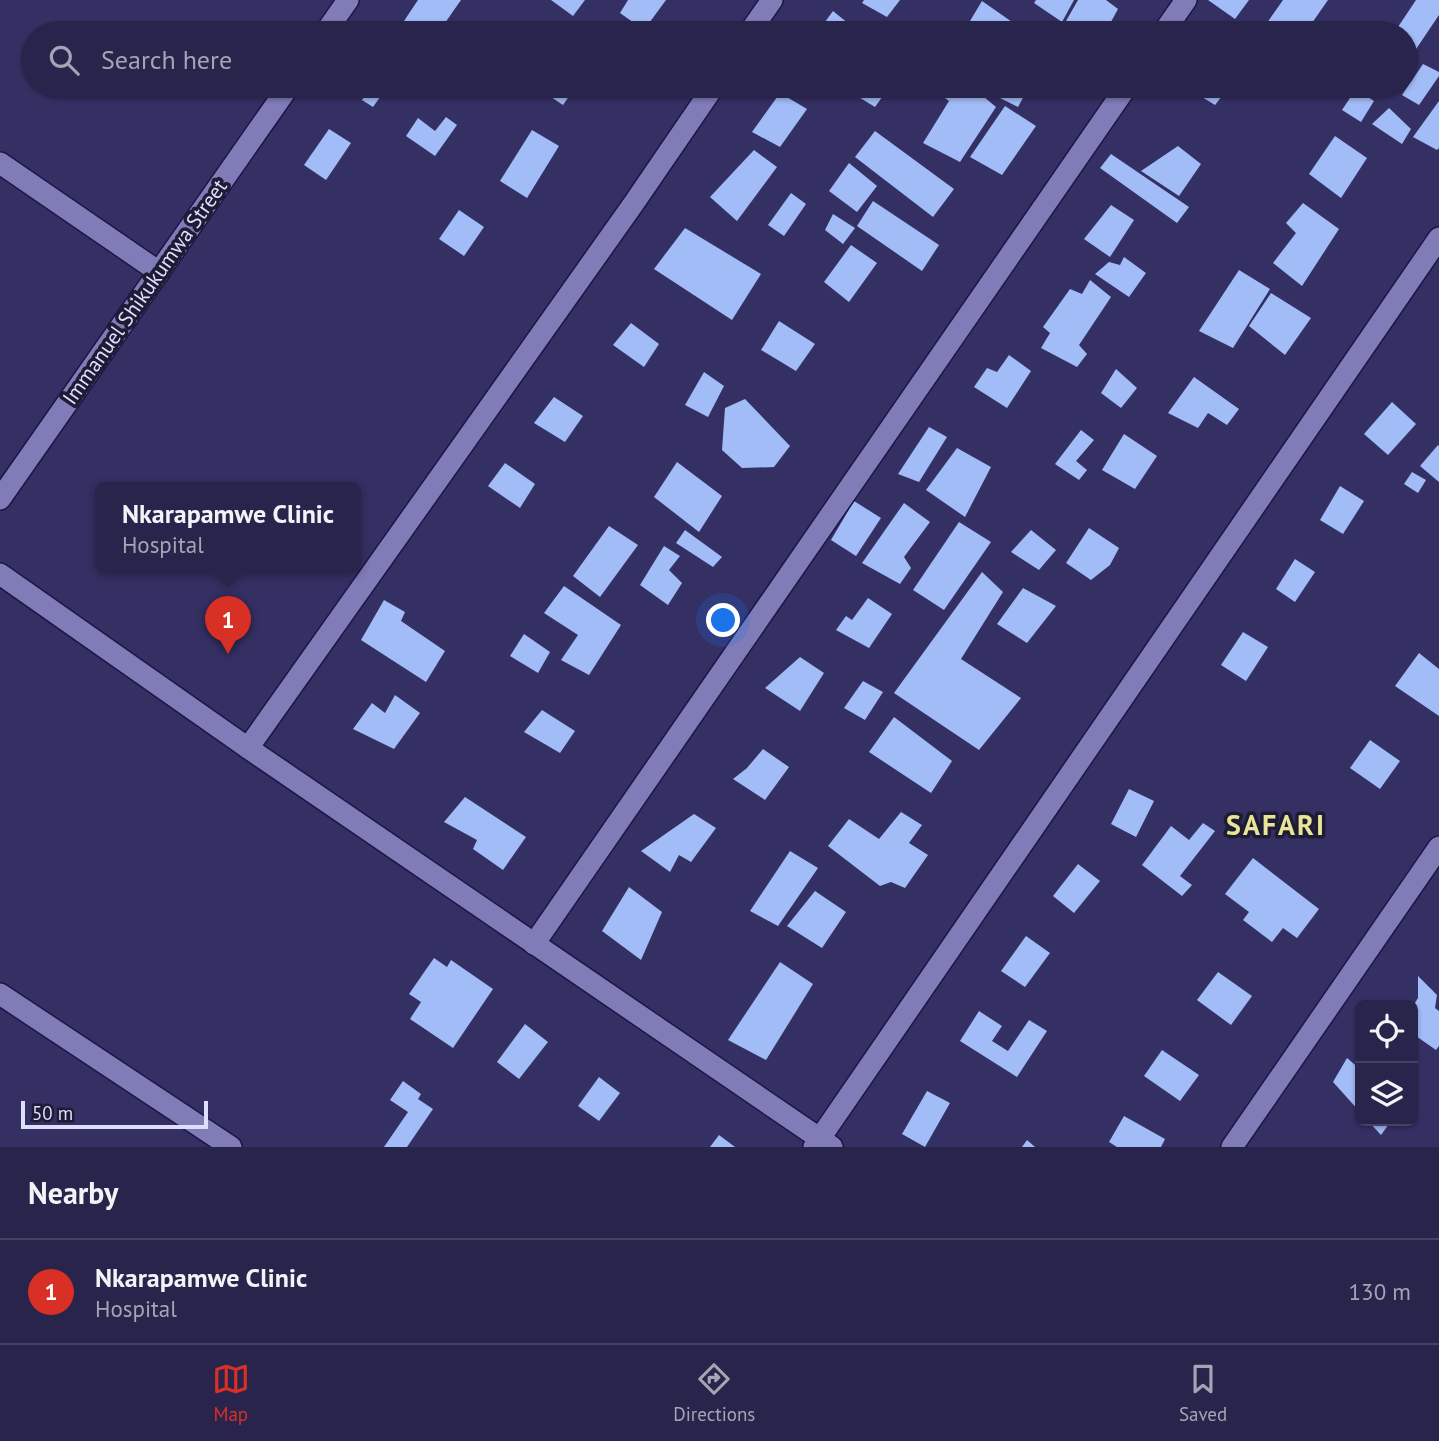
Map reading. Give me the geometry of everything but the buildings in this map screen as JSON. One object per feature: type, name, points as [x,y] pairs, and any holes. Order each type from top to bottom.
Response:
[{"type":"street","points":[[333,21],[348,0]]},
{"type":"street","points":[[757,21],[772,0]]},
{"type":"street","points":[[1171,21],[1186,0]]},
{"type":"street","name":"Immanuel Shikukumwa Street","points":[[0,499],[281,98]]},
{"type":"street","points":[[248,748],[706,98]]},
{"type":"street","points":[[534,944],[1119,98]]},
{"type":"street","points":[[0,163],[159,272]]},
{"type":"street","points":[[0,573],[248,748],[822,1144],[1439,238]]},
{"type":"street","points":[[1232,1147],[1439,847]]},
{"type":"street","points":[[0,994],[231,1147]]},
{"type":"place","name":"Nkarapamwe Clinic","points":[[228,654]]},
{"type":"district","name":"SAFARI","points":[[1276,825]]}]
